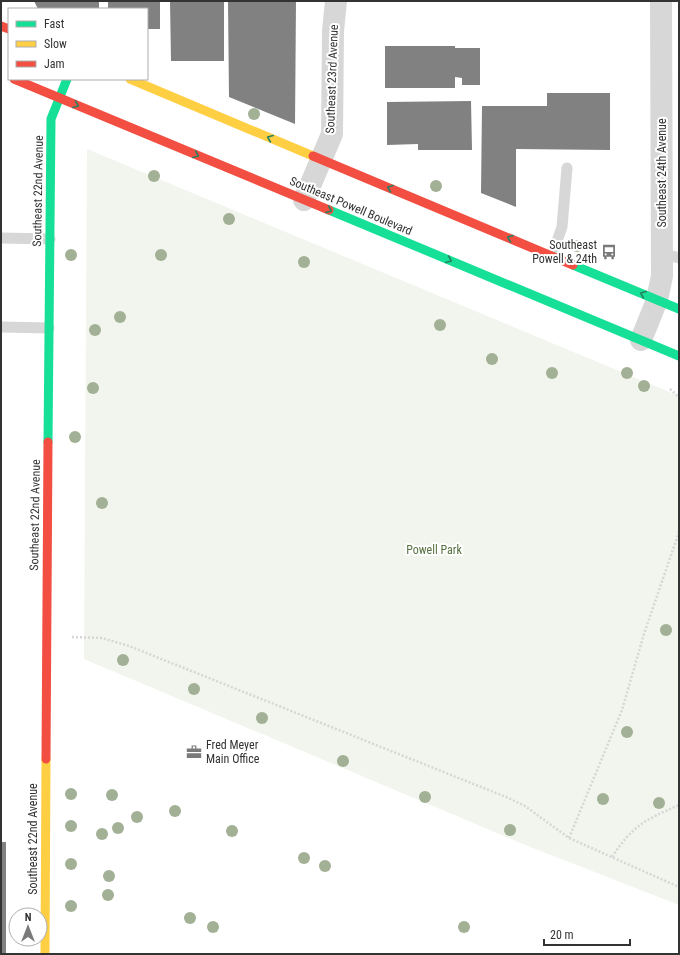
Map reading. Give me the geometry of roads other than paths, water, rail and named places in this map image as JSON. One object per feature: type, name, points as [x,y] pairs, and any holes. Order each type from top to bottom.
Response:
[{"type":"main road","name":"Southeast Powell Boulevard","points":[[16,80],[679,356]]},
{"type":"main road","name":"Southeast 22nd Avenue","points":[[45,954],[46,636],[51,119],[67,80]]},
{"type":"main road","points":[[132,80],[679,309]]},
{"type":"street","name":"Southeast 23rd Avenue","points":[[304,200],[332,134],[333,31],[336,1]]},
{"type":"street","name":"Southeast 24th Avenue","points":[[641,340],[657,300],[662,276],[671,256],[661,1]]},
{"type":"lane","points":[[552,256],[562,227],[567,168]]},
{"type":"lane","points":[[1,238],[50,239]]},
{"type":"lane","points":[[1,327],[49,328]]},
{"type":"place","name":"Southeast Powell & 24th","points":[[609,252]]},
{"type":"place","name":"Fred Meyer Main Office","points":[[194,752]]},
{"type":"park label","name":"Powell Park","points":[[434,550]]}]
